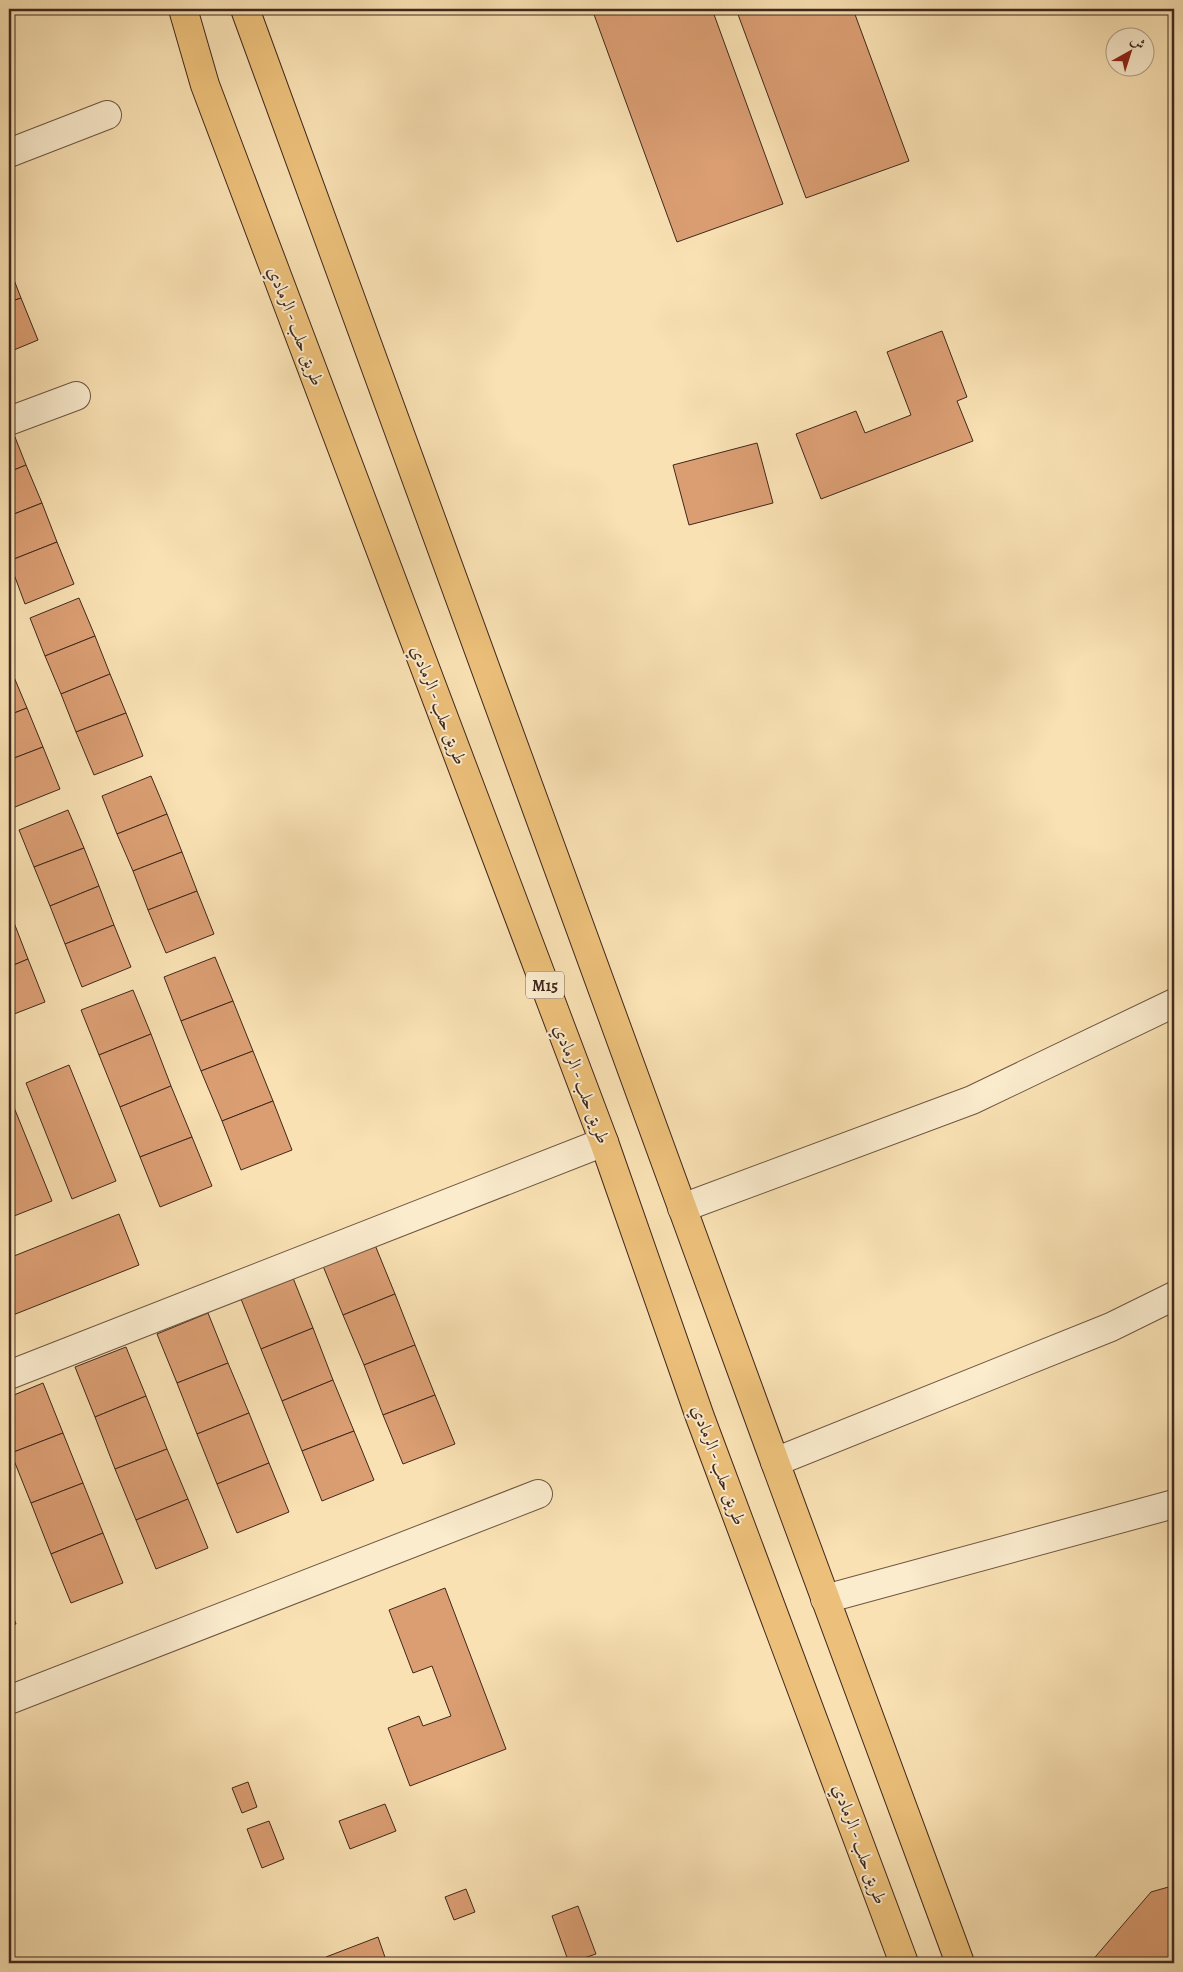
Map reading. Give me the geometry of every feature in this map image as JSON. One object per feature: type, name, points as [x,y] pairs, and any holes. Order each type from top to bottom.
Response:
[{"type":"highway","name":"طريق حلب - الرمادي","points":[[183,9],[205,85],[604,1142],[700,1417],[904,1963]]},
{"type":"highway","points":[[245,9],[774,1462],[960,1963]]},
{"type":"street","points":[[9,153],[107,115]]},
{"type":"street","points":[[9,421],[76,396]]},
{"type":"street","points":[[682,1208],[972,1100],[1174,1003]]},
{"type":"street","points":[[9,1375],[604,1142]]},
{"type":"street","points":[[774,1462],[1111,1327],[1174,1296]]},
{"type":"street","points":[[9,1700],[538,1494]]},
{"type":"street","points":[[825,1599],[1174,1504]]},
{"type":"building","points":[[592,9],[712,9],[783,204],[677,242]]},
{"type":"building","points":[[736,9],[853,9],[909,161],[806,198]]},
{"type":"building","points":[[9,267],[21,298],[9,302]]},
{"type":"building","points":[[21,298],[38,340],[9,352],[9,302]]},
{"type":"building","points":[[942,331],[967,397],[957,401],[973,441],[821,499],[796,434],[856,411],[865,433],[911,415],[887,352]]},
{"type":"building","points":[[11,427],[26,465],[9,472],[9,428]]},
{"type":"building","points":[[757,443],[773,503],[689,525],[673,465]]},
{"type":"building","points":[[26,465],[42,503],[9,516],[9,472]]},
{"type":"building","points":[[42,503],[57,542],[9,561],[9,516]]},
{"type":"building","points":[[57,542],[74,584],[25,604],[9,561]]},
{"type":"building","points":[[79,598],[95,636],[45,656],[30,618]]},
{"type":"building","points":[[95,636],[110,674],[61,694],[45,656]]},
{"type":"building","points":[[11,670],[27,708],[9,715],[9,671]]},
{"type":"building","points":[[110,674],[126,713],[76,732],[61,694]]},
{"type":"building","points":[[27,708],[43,747],[9,760],[9,715]]},
{"type":"building","points":[[126,713],[143,756],[94,775],[76,732]]},
{"type":"building","points":[[43,747],[60,789],[10,809],[9,760]]},
{"type":"building","points":[[151,776],[167,814],[117,834],[102,796]]},
{"type":"building","points":[[68,810],[84,848],[34,867],[19,830]]},
{"type":"building","points":[[167,814],[182,852],[133,871],[117,834]]},
{"type":"building","points":[[84,848],[99,886],[50,906],[34,867]]},
{"type":"building","points":[[182,852],[197,891],[148,910],[133,871]]},
{"type":"building","points":[[99,886],[114,925],[65,944],[50,906]]},
{"type":"building","points":[[197,891],[214,934],[166,953],[148,910]]},
{"type":"building","points":[[13,920],[28,959],[9,967],[9,922]]},
{"type":"building","points":[[114,925],[131,967],[82,987],[65,944]]},
{"type":"building","points":[[215,957],[233,1001],[181,1021],[164,977]]},
{"type":"building","points":[[28,959],[45,1002],[9,1016],[9,967]]},
{"type":"building","points":[[133,990],[151,1034],[99,1055],[81,1010]]},
{"type":"building","points":[[233,1001],[253,1051],[201,1071],[181,1021]]},
{"type":"building","points":[[151,1034],[171,1086],[120,1107],[99,1055]]},
{"type":"building","points":[[253,1051],[273,1101],[222,1121],[201,1071]]},
{"type":"building","points":[[69,1065],[116,1181],[72,1199],[26,1083]]},
{"type":"building","points":[[171,1086],[192,1137],[140,1157],[120,1107]]},
{"type":"building","points":[[273,1101],[292,1150],[241,1170],[222,1121]]},
{"type":"building","points":[[13,1105],[52,1201],[9,1218],[9,1107]]},
{"type":"building","points":[[192,1137],[212,1186],[160,1207],[140,1157]]},
{"type":"building","points":[[119,1214],[139,1265],[13,1315],[9,1303],[9,1258]]},
{"type":"building","points":[[375,1245],[395,1294],[343,1315],[323,1266]]},
{"type":"building","points":[[293,1278],[313,1328],[261,1349],[241,1299]]},
{"type":"building","points":[[395,1294],[415,1345],[364,1365],[343,1315]]},
{"type":"building","points":[[208,1313],[228,1363],[177,1383],[157,1334]]},
{"type":"building","points":[[313,1328],[333,1380],[282,1401],[261,1349]]},
{"type":"building","points":[[415,1345],[435,1395],[383,1415],[364,1365]]},
{"type":"building","points":[[126,1347],[146,1396],[95,1417],[75,1367]]},
{"type":"building","points":[[228,1363],[249,1413],[197,1434],[177,1383]]},
{"type":"building","points":[[333,1380],[354,1431],[302,1451],[282,1401]]},
{"type":"building","points":[[43,1383],[63,1433],[11,1453],[9,1448],[9,1397]]},
{"type":"building","points":[[435,1395],[455,1444],[403,1464],[383,1415]]},
{"type":"building","points":[[146,1396],[167,1449],[115,1469],[95,1417]]},
{"type":"building","points":[[249,1413],[269,1463],[217,1484],[197,1434]]},
{"type":"building","points":[[354,1431],[374,1480],[322,1501],[302,1451]]},
{"type":"building","points":[[63,1433],[83,1483],[31,1503],[11,1453]]},
{"type":"building","points":[[167,1449],[188,1499],[136,1520],[115,1469]]},
{"type":"building","points":[[269,1463],[289,1512],[237,1533],[217,1484]]},
{"type":"building","points":[[83,1483],[103,1533],[51,1554],[31,1503]]},
{"type":"building","points":[[188,1499],[208,1548],[156,1569],[136,1520]]},
{"type":"building","points":[[103,1533],[123,1583],[71,1603],[51,1554]]},
{"type":"building","points":[[445,1588],[506,1749],[410,1786],[388,1728],[419,1716],[423,1726],[451,1716],[432,1666],[413,1673],[389,1610]]},
{"type":"building","points":[[9,1606],[16,1624],[9,1626]]},
{"type":"building","points":[[248,1782],[257,1807],[242,1813],[232,1788]]},
{"type":"building","points":[[385,1804],[396,1831],[350,1849],[339,1821]]},
{"type":"building","points":[[269,1821],[284,1859],[262,1868],[247,1829]]},
{"type":"building","points":[[1172,1886],[1174,1889],[1174,1963],[1090,1963],[1151,1892]]},
{"type":"building","points":[[466,1889],[475,1912],[454,1920],[445,1897]]},
{"type":"building","points":[[578,1906],[596,1954],[569,1963],[552,1916]]},
{"type":"building","points":[[378,1937],[387,1963],[329,1963],[326,1957]]}]
